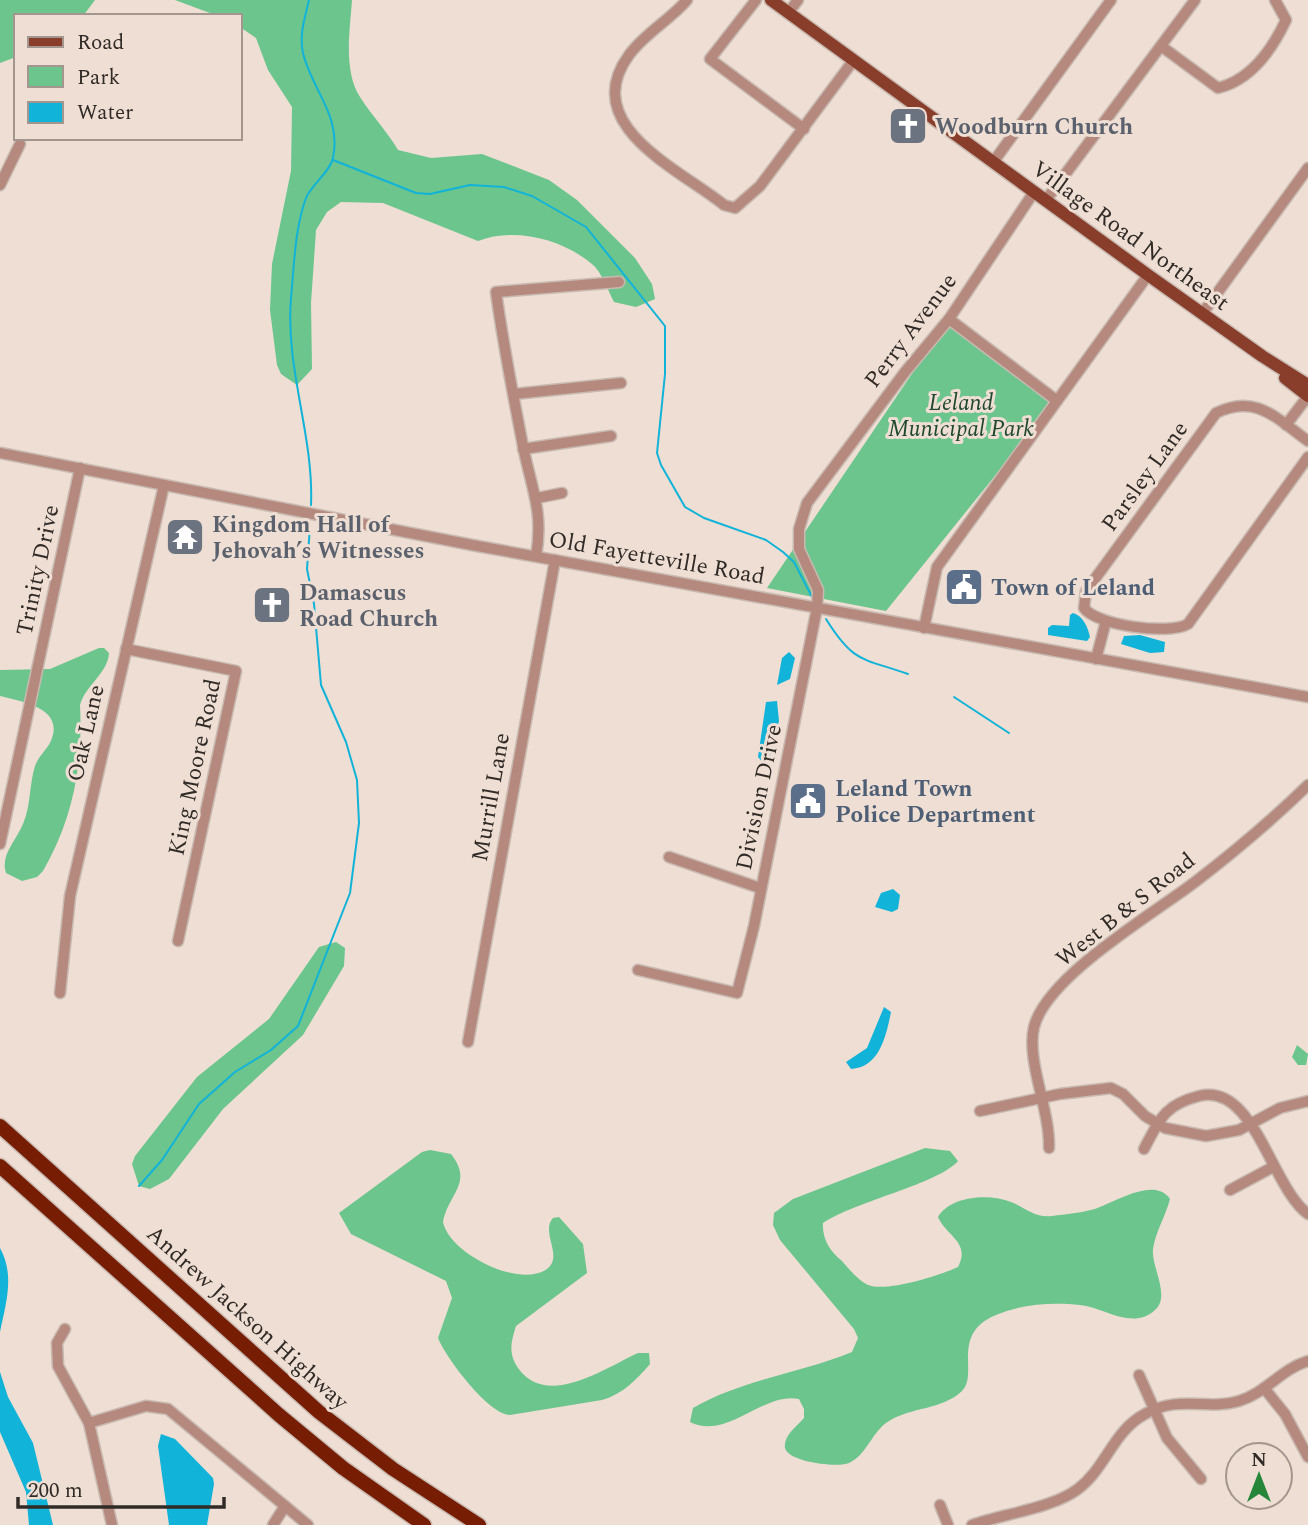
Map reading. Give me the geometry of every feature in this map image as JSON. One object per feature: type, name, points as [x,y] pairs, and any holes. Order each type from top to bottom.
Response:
[{"type":"highway","name":"Andrew Jackson Highway","points":[[0,1126],[319,1412],[393,1469],[478,1525]]},
{"type":"highway","points":[[0,1166],[279,1415],[418,1525]]},
{"type":"highway","points":[[393,1505],[424,1525]]},
{"type":"main road","name":"Village Road Northeast","points":[[771,0],[1202,314],[1308,385]]},
{"type":"main road","name":"Village Road Northeast","points":[[1262,356],[1308,396]]},
{"type":"street","points":[[687,0],[646,36],[619,72],[616,108],[631,134],[724,205],[736,208],[760,186],[853,61]]},
{"type":"street","points":[[756,0],[710,59],[804,129]]},
{"type":"street","points":[[788,13],[798,0]]},
{"type":"street","points":[[994,161],[1111,0]]},
{"type":"street","points":[[1046,200],[1195,0]]},
{"type":"street","points":[[1161,46],[1218,88],[1237,83],[1276,41],[1286,20],[1275,0]]},
{"type":"street","points":[[0,185],[20,144]]},
{"type":"street","points":[[1202,314],[1308,168]]},
{"type":"street","name":"Perry Avenue","points":[[817,608],[818,590],[799,549],[799,529],[807,503],[905,372],[949,319],[1034,192]]},
{"type":"street","points":[[924,628],[931,584],[937,567],[1148,275]]},
{"type":"street","points":[[536,556],[540,535],[537,498],[523,449],[496,292],[619,282]]},
{"type":"street","points":[[949,319],[1056,400]]},
{"type":"street","points":[[514,394],[621,383]]},
{"type":"street","points":[[1286,425],[1308,396]]},
{"type":"street","name":"Parsley Lane","points":[[1105,621],[1092,616],[1084,608],[1086,591],[1216,413],[1232,405],[1255,405],[1308,441]]},
{"type":"street","points":[[523,449],[611,436]]},
{"type":"street","name":"Old Fayetteville Road","points":[[0,453],[555,560],[1308,697]]},
{"type":"street","points":[[1096,659],[1105,621],[1170,631],[1188,624],[1308,457]]},
{"type":"street","name":"Trinity Drive","points":[[0,844],[80,468]]},
{"type":"street","name":"Oak Lane","points":[[60,993],[70,895],[163,485]]},
{"type":"street","points":[[537,498],[562,493]]},
{"type":"street","name":"Murrill Lane","points":[[468,1042],[555,560]]},
{"type":"street","name":"Division Drive","points":[[638,970],[737,993],[817,608]]},
{"type":"street","name":"King Moore Road","points":[[126,649],[236,671],[178,941]]},
{"type":"street","name":"West B & S Road","points":[[1049,1148],[1044,1098],[1032,1041],[1039,1013],[1054,992],[1097,953],[1273,820],[1308,785]]},
{"type":"street","points":[[669,857],[760,888]]},
{"type":"street","points":[[980,1111],[1111,1088],[1123,1094],[1138,1111],[1157,1124],[1175,1132],[1206,1136],[1228,1133],[1251,1125],[1287,1106],[1308,1101]]},
{"type":"street","points":[[1144,1149],[1157,1124],[1175,1103],[1209,1094],[1235,1104],[1251,1125],[1292,1199],[1308,1214]]},
{"type":"street","points":[[1230,1190],[1273,1167]]},
{"type":"street","points":[[65,1329],[57,1343],[58,1366],[89,1423],[112,1525]]},
{"type":"street","points":[[972,1525],[1069,1494],[1090,1477],[1126,1428],[1153,1409],[1185,1402],[1238,1402],[1264,1388],[1284,1371],[1308,1361]]},
{"type":"street","points":[[1139,1375],[1172,1447],[1201,1479]]},
{"type":"street","points":[[1264,1388],[1285,1414],[1308,1457]]},
{"type":"street","points":[[89,1423],[146,1406],[169,1409],[308,1525]]},
{"type":"street","points":[[940,1505],[948,1525]]},
{"type":"street","points":[[273,1525],[285,1506]]},
{"type":"green space","points":[[0,0],[95,0],[84,14],[14,14],[14,58],[0,63]]},
{"type":"green space","points":[[175,0],[352,0],[349,50],[351,75],[360,97],[398,150],[431,158],[482,154],[549,180],[577,200],[635,258],[652,284],[655,299],[636,307],[614,302],[596,267],[580,255],[553,242],[507,235],[478,241],[383,203],[341,202],[327,212],[316,230],[311,303],[312,369],[297,385],[281,374],[277,365],[270,310],[272,264],[291,171],[292,107],[268,70],[256,38],[242,28],[242,14],[213,14]]},
{"type":"green space","name":"Leland Municipal Park","points":[[949,319],[1056,400],[886,611],[767,588]]},
{"type":"green space","points":[[104,648],[109,653],[108,660],[80,705],[78,770],[69,811],[43,871],[37,877],[22,881],[6,873],[5,860],[26,817],[35,766],[51,742],[54,728],[51,719],[37,707],[0,696],[0,670],[50,669]]},
{"type":"green space","points":[[336,942],[345,948],[344,966],[303,1035],[223,1109],[169,1179],[150,1189],[139,1186],[132,1164],[135,1156],[197,1077],[269,1019],[319,947]]},
{"type":"green space","points":[[1297,1045],[1308,1054],[1306,1065],[1298,1065],[1292,1057]]},
{"type":"green space","points":[[925,1148],[950,1151],[958,1161],[933,1177],[855,1207],[823,1223],[825,1239],[830,1249],[863,1282],[885,1287],[898,1285],[926,1279],[958,1267],[961,1258],[959,1245],[938,1217],[951,1205],[961,1201],[981,1197],[1002,1199],[1036,1214],[1052,1216],[1090,1210],[1134,1193],[1154,1190],[1170,1199],[1153,1249],[1161,1289],[1159,1304],[1155,1310],[1146,1316],[1127,1318],[1080,1305],[1059,1304],[1026,1306],[996,1315],[982,1323],[974,1332],[968,1354],[968,1375],[962,1391],[945,1402],[889,1421],[849,1463],[814,1463],[788,1453],[785,1448],[786,1439],[804,1418],[804,1409],[799,1399],[786,1398],[772,1402],[718,1425],[704,1426],[690,1422],[693,1408],[712,1398],[852,1352],[858,1338],[854,1329],[780,1240],[773,1225],[774,1213],[793,1199]]},
{"type":"green space","points":[[430,1150],[451,1154],[457,1164],[460,1181],[443,1222],[448,1234],[471,1256],[503,1271],[520,1274],[535,1274],[547,1269],[553,1258],[550,1224],[553,1218],[559,1217],[583,1244],[587,1273],[516,1326],[511,1347],[518,1368],[530,1380],[544,1385],[560,1385],[593,1375],[638,1353],[649,1353],[650,1364],[629,1386],[602,1400],[510,1415],[491,1406],[469,1384],[438,1338],[452,1298],[446,1281],[351,1234],[339,1213],[422,1152]]},
{"type":"water","points":[[1073,613],[1082,619],[1086,626],[1090,637],[1087,641],[1048,635],[1048,628],[1052,625],[1069,626],[1070,615]]},
{"type":"water","points":[[1140,635],[1165,642],[1164,652],[1150,653],[1121,644],[1124,636]]},
{"type":"water","points":[[789,652],[795,658],[790,679],[777,685],[782,658]]},
{"type":"water","points":[[777,701],[779,721],[767,767],[758,757],[766,702]]},
{"type":"water","points":[[893,889],[900,895],[898,909],[892,912],[875,907],[881,893]]},
{"type":"water","points":[[884,1007],[891,1012],[880,1049],[869,1063],[851,1069],[846,1062],[867,1048]]},
{"type":"water","points":[[0,1248],[5,1258],[8,1279],[7,1300],[0,1332]]},
{"type":"water","points":[[0,1372],[8,1397],[33,1443],[53,1525],[29,1525],[26,1492],[0,1432]]},
{"type":"water","points":[[161,1434],[175,1439],[213,1478],[207,1525],[169,1525],[158,1446]]},
{"type":"waterway","points":[[309,0],[302,33],[303,53],[330,115],[335,143],[331,163],[309,193],[302,209],[291,298],[292,350],[308,453],[311,505]]},
{"type":"waterway","points":[[333,160],[416,193],[430,194],[470,185],[504,187],[532,196],[586,227],[665,326],[665,374],[657,453],[685,507],[704,518],[766,540],[783,552],[794,562],[813,599]]},
{"type":"waterway","points":[[139,1186],[162,1160],[199,1104],[235,1072],[271,1050],[298,1026],[350,893],[359,823],[357,780],[346,742],[321,685],[314,604],[307,569],[310,526]]},
{"type":"waterway","points":[[826,619],[852,652],[908,674]]},
{"type":"waterway","points":[[954,697],[1009,733]]},
{"type":"place","name":"Woodburn Church","points":[[908,126]]},
{"type":"place","name":"Kingdom Hall of Jehovah’s Witnesses","points":[[185,537]]},
{"type":"place","name":"Town of Leland","points":[[964,587]]},
{"type":"place","name":"Damascus Road Church","points":[[272,605]]},
{"type":"place","name":"Leland Town Police Department","points":[[808,801]]}]
